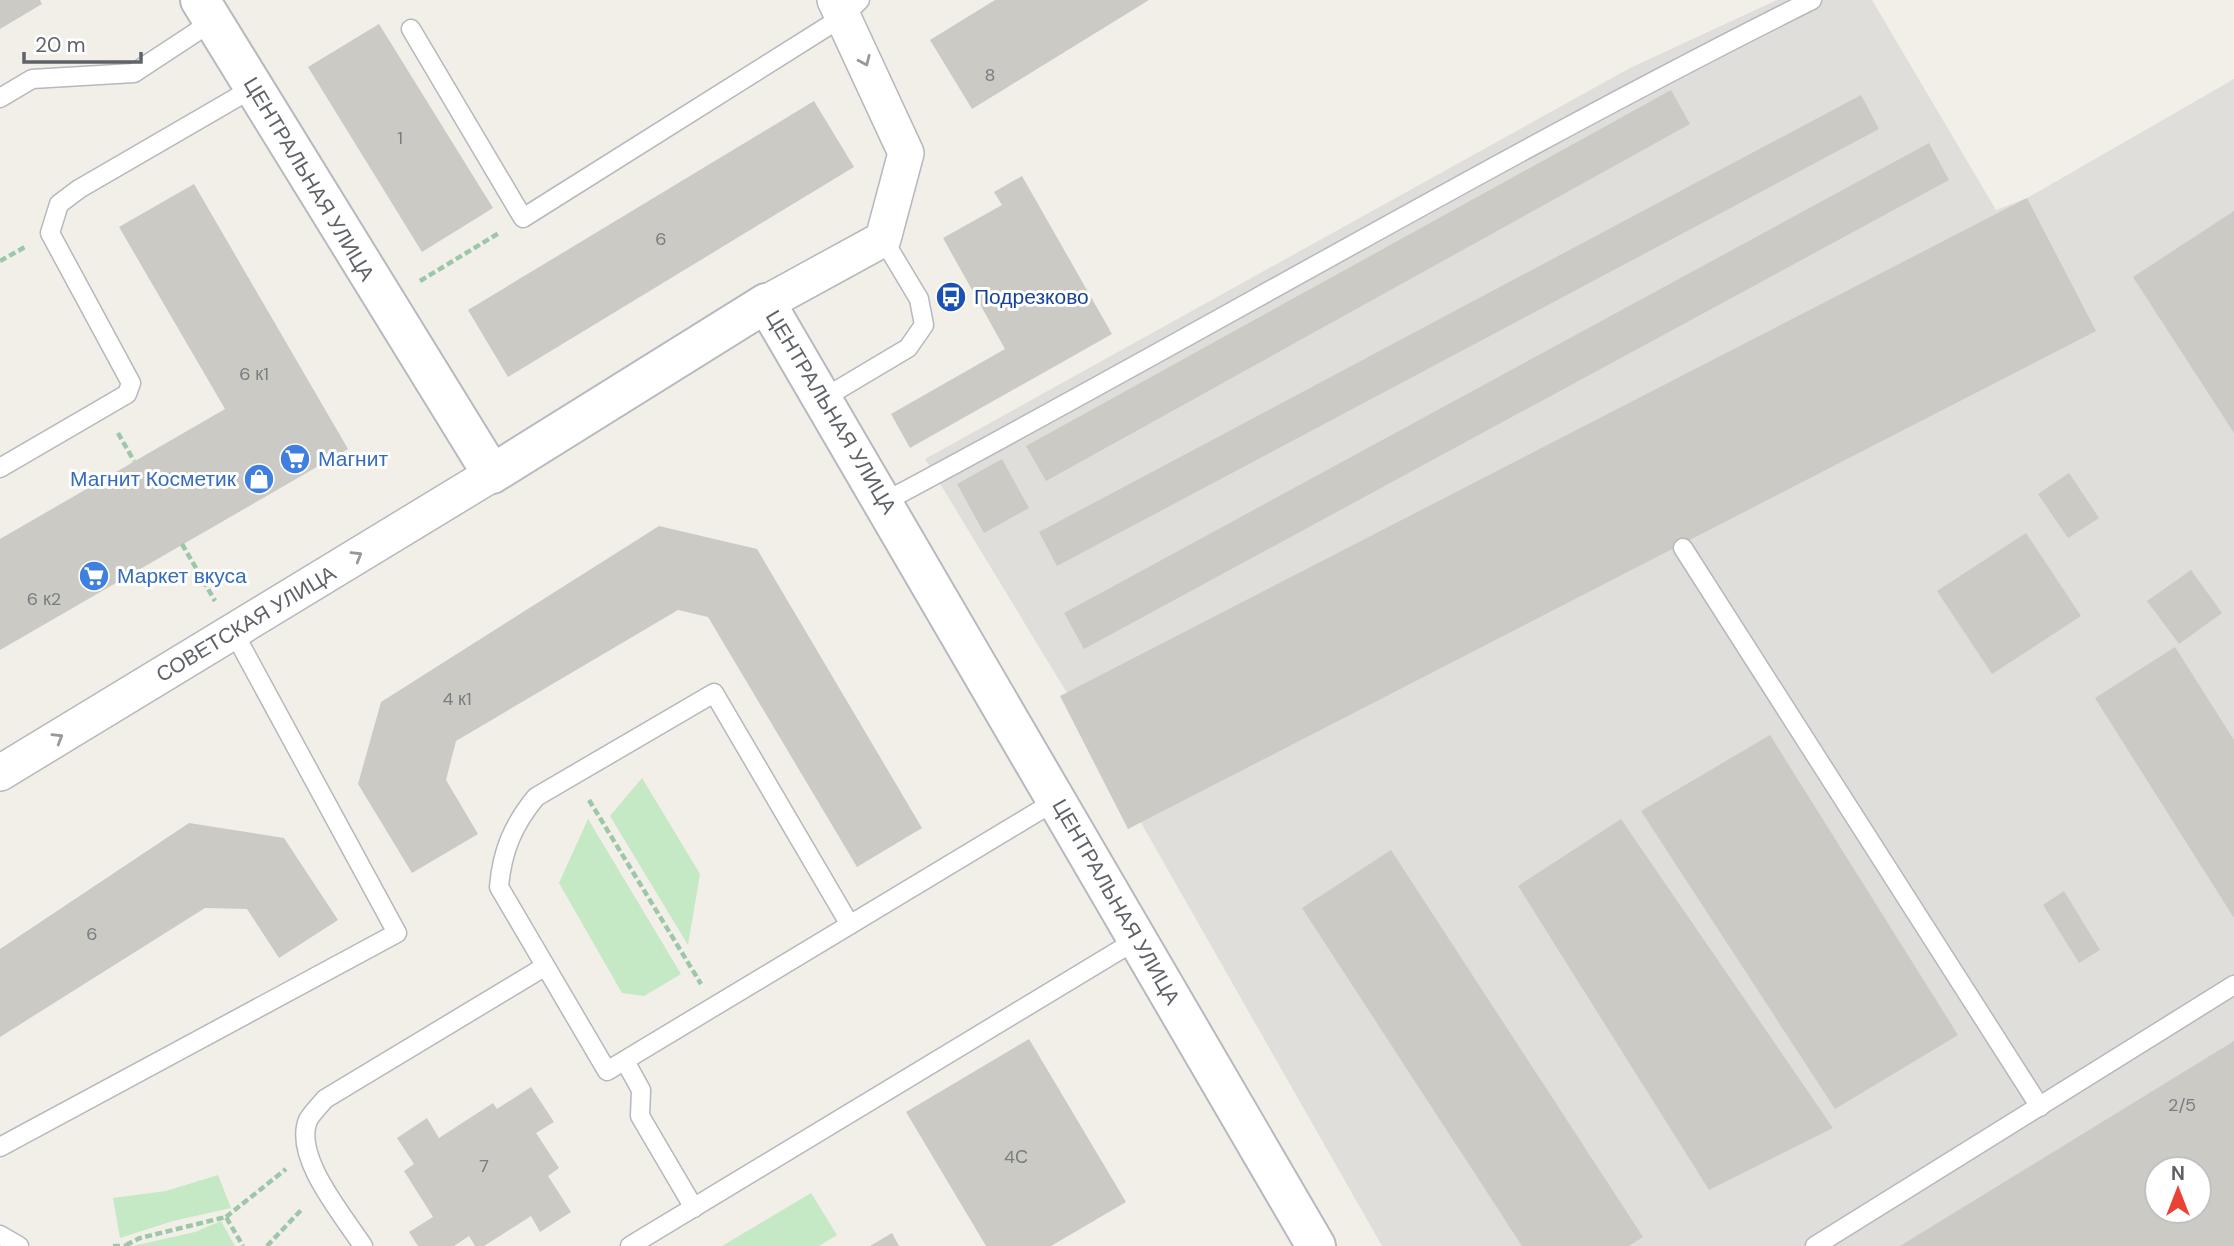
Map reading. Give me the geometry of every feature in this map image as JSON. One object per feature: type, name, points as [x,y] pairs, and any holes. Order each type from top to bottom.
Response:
[{"type":"street","points":[[766,303],[883,239],[906,153],[846,5]]},
{"type":"street","name":"ЦЕНТРАЛЬНАЯ УЛИЦА","points":[[207,11],[492,474],[766,303],[824,398],[1316,1246]]},
{"type":"street","name":"СОВЕТСКАЯ УЛИЦА","points":[[0,773],[492,474]]},
{"type":"lane","points":[[884,502],[1100,387],[1665,73],[1812,0]]},
{"type":"lane","points":[[411,29],[523,218],[846,5]]},
{"type":"lane","points":[[0,98],[32,79],[134,73],[207,11]]},
{"type":"lane","points":[[0,468],[127,394],[131,383],[50,233],[60,204],[79,189],[253,88]]},
{"type":"lane","points":[[824,398],[908,348],[924,325],[919,299],[883,239]]},
{"type":"lane","points":[[1683,548],[2040,1107]]},
{"type":"lane","points":[[0,1147],[397,933],[233,631]]},
{"type":"lane","points":[[850,925],[714,693],[536,797],[519,818],[501,863],[499,887],[607,1071],[625,1061],[1057,800]]},
{"type":"lane","points":[[630,1246],[1138,939]]},
{"type":"lane","points":[[363,1246],[307,1153],[304,1144],[309,1120],[325,1099],[544,967]]},
{"type":"lane","points":[[1815,1246],[2234,985]]},
{"type":"lane","points":[[625,1061],[641,1090],[640,1115],[694,1208]]},
{"type":"lane","points":[[0,1235],[19,1246]]},
{"type":"path","points":[[433,273],[523,218]]},
{"type":"path","points":[[182,544],[233,631]]},
{"type":"path","points":[[574,775],[715,1006]]},
{"type":"path","points":[[113,1246],[126,1245],[140,1238],[226,1217],[307,1153]]},
{"type":"path","points":[[267,1246],[324,1185]]},
{"type":"path","points":[[226,1217],[243,1246]]},
{"type":"shaded area","points":[[1777,0],[1872,0],[1996,210],[2027,198],[2234,79],[2234,1246],[1382,1246],[1070,698],[925,459],[1630,68]]},
{"type":"green space","points":[[642,778],[700,874],[688,945],[610,816]]},
{"type":"green space","points":[[588,819],[681,974],[644,996],[622,993],[559,883]]},
{"type":"green space","points":[[218,1175],[231,1208],[173,1221],[120,1238],[113,1198],[166,1191]]},
{"type":"green space","points":[[811,1193],[837,1235],[819,1246],[722,1246]]},
{"type":"green space","points":[[221,1221],[235,1246],[133,1246],[195,1232]]},
{"type":"building","points":[[0,0],[40,0],[42,4],[0,29]]},
{"type":"building","points":[[995,0],[1149,0],[972,109],[930,40]]},
{"type":"building","points":[[379,24],[493,208],[422,252],[308,67]]},
{"type":"building","points":[[1671,90],[1690,124],[1046,481],[1026,446]]},
{"type":"building","points":[[1861,95],[1879,129],[1057,566],[1039,532]]},
{"type":"building","points":[[814,101],[854,167],[508,377],[468,310]]},
{"type":"building","points":[[1929,143],[1949,180],[1084,649],[1064,613]]},
{"type":"building","points":[[1022,176],[1112,334],[910,448],[891,414],[1005,349],[943,238],[1002,205],[994,192]]},
{"type":"building","points":[[194,184],[348,449],[0,650],[0,539],[225,409],[119,227]]},
{"type":"building","points":[[2027,198],[2096,331],[1128,829],[1060,696]]},
{"type":"building","points":[[2234,211],[2234,433],[2133,277]]},
{"type":"building","points":[[1002,459],[1029,508],[984,533],[957,484]]},
{"type":"building","points":[[2069,473],[2099,518],[2068,538],[2038,494]]},
{"type":"building","points":[[659,526],[757,549],[922,828],[857,867],[708,617],[678,610],[456,741],[446,780],[478,834],[412,873],[358,784],[381,702]]},
{"type":"building","points":[[2026,533],[2081,616],[1992,674],[1937,591]]},
{"type":"building","points":[[2191,570],[2222,613],[2179,644],[2147,601]]},
{"type":"building","points":[[2175,647],[2234,740],[2234,918],[2095,698]]},
{"type":"building","points":[[1770,735],[1958,1035],[1835,1109],[1641,811]]},
{"type":"building","points":[[1621,819],[1833,1128],[1709,1190],[1518,886]]},
{"type":"building","points":[[189,823],[284,838],[338,920],[279,958],[247,909],[205,908],[0,1037],[0,949]]},
{"type":"building","points":[[1391,850],[1643,1237],[1629,1246],[1522,1246],[1302,908]]},
{"type":"building","points":[[2064,891],[2100,950],[2079,963],[2043,905]]},
{"type":"building","points":[[1029,1039],[1126,1202],[1051,1246],[986,1246],[906,1112]]},
{"type":"building","points":[[2234,1041],[2234,1246],[1900,1246]]},
{"type":"building","points":[[531,1087],[554,1122],[536,1133],[559,1168],[548,1176],[571,1212],[540,1232],[531,1216],[484,1246],[475,1246],[469,1236],[454,1246],[418,1246],[409,1232],[433,1217],[404,1171],[414,1164],[397,1138],[427,1118],[439,1138],[493,1103],[497,1109]]},
{"type":"building","points":[[892,1233],[899,1246],[870,1246]]},
{"type":"place","name":"Подрезково","points":[[951,297]]},
{"type":"place","name":"Магнит","points":[[295,459]]},
{"type":"place","name":"Магнит Косметик","points":[[259,479]]},
{"type":"place","name":"Маркет вкуса","points":[[94,576]]}]
